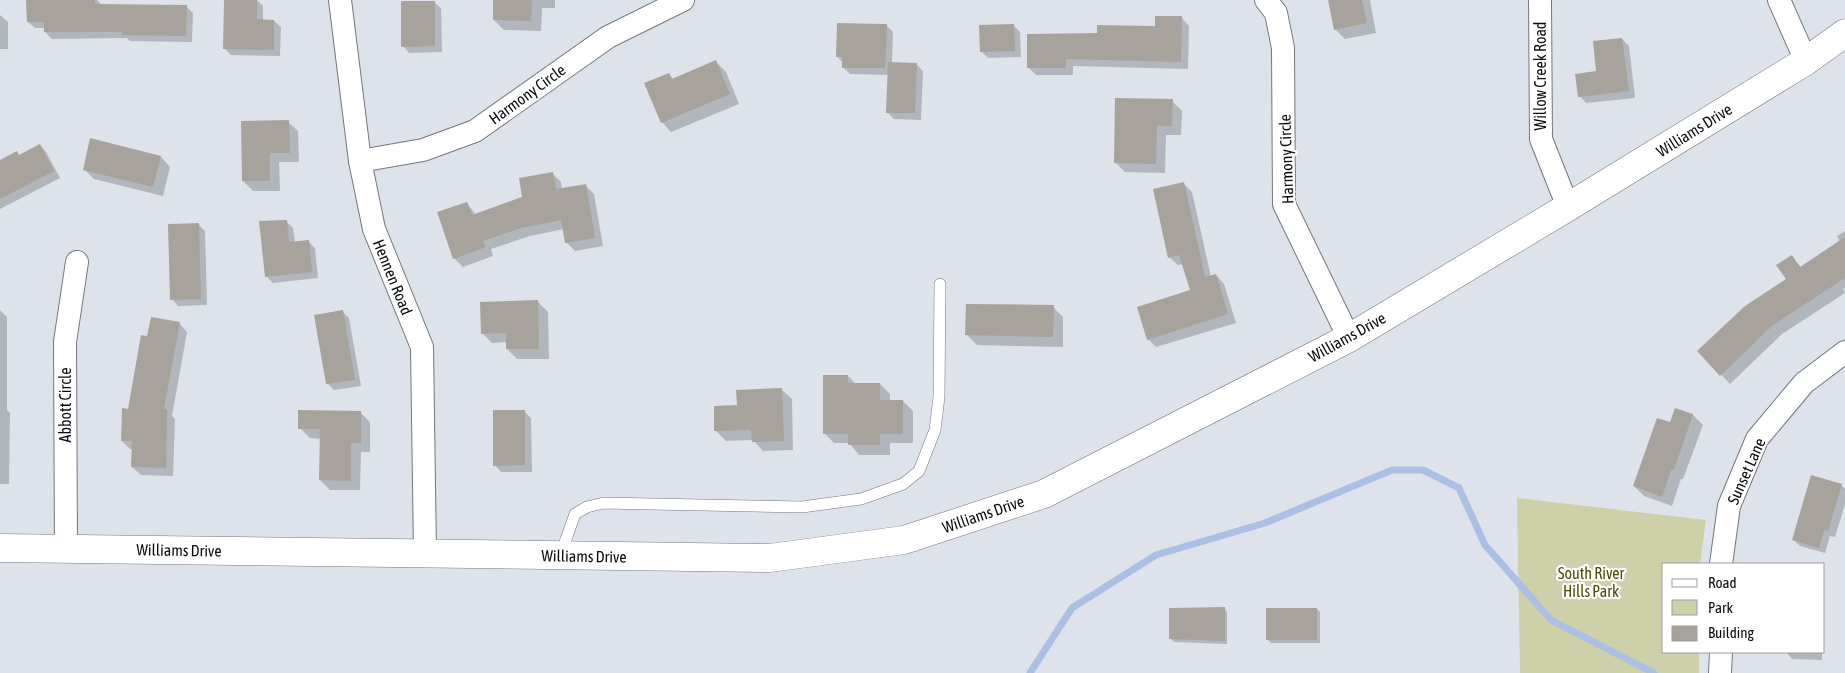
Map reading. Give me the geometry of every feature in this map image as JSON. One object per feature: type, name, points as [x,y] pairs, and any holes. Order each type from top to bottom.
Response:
[{"type":"main road","name":"Williams Drive","points":[[0,548],[770,558],[904,540],[1044,494],[1349,338],[1568,207],[1806,61],[1845,34]]},
{"type":"street","name":"Hennen Road","points":[[340,0],[360,161],[374,229],[422,347],[425,554]]},
{"type":"street","name":"Harmony Circle","points":[[360,161],[423,150],[475,131],[608,37],[683,0]]},
{"type":"street","name":"Harmony Circle","points":[[1266,0],[1276,14],[1283,48],[1284,204],[1349,338]]},
{"type":"street","name":"Willow Creek Road","points":[[1540,0],[1540,139],[1568,207]]},
{"type":"street","points":[[1779,0],[1806,61]]},
{"type":"street","name":"Abbott Circle","points":[[66,549],[65,342],[77,262]]},
{"type":"street","name":"Sunset Lane","points":[[1721,563],[1729,506],[1757,439],[1804,382],[1845,352]]},
{"type":"street","points":[[1720,673],[1721,653]]},
{"type":"lane","points":[[560,556],[576,514],[587,507],[603,503],[802,507],[861,499],[903,484],[919,471],[935,430],[939,397],[940,284]]},
{"type":"green space","name":"South River Hills Park","points":[[1517,498],[1706,520],[1700,563],[1662,563],[1662,653],[1699,653],[1699,673],[1520,673]]},
{"type":"building","points":[[26,0],[95,0],[95,4],[187,5],[186,36],[122,35],[122,32],[44,32],[44,22],[27,22]]},
{"type":"building","points":[[224,0],[257,0],[257,19],[274,20],[274,50],[223,49]]},
{"type":"building","points":[[493,0],[532,0],[531,21],[493,20]]},
{"type":"building","points":[[1328,0],[1362,0],[1367,23],[1334,30]]},
{"type":"building","points":[[401,1],[435,1],[435,46],[401,47]]},
{"type":"building","points":[[1155,16],[1182,16],[1181,62],[1066,59],[1066,68],[1027,68],[1027,34],[1097,33],[1097,25],[1155,26]]},
{"type":"building","points":[[837,23],[887,24],[885,68],[842,68],[842,57],[836,57]]},
{"type":"building","points":[[1014,24],[1015,51],[980,52],[979,25]]},
{"type":"building","points":[[1622,38],[1629,91],[1578,97],[1575,74],[1596,71],[1593,41]]},
{"type":"building","points":[[716,60],[730,94],[661,123],[644,83],[669,73],[672,79]]},
{"type":"building","points":[[888,62],[917,63],[915,113],[886,113]]},
{"type":"building","points":[[1115,98],[1173,99],[1172,126],[1157,126],[1156,164],[1114,163]]},
{"type":"building","points":[[289,120],[290,153],[270,153],[270,181],[242,181],[241,121]]},
{"type":"building","points":[[90,138],[161,156],[153,187],[83,170]]},
{"type":"building","points":[[40,144],[54,171],[0,199],[0,160],[17,151],[19,155]]},
{"type":"building","points":[[553,172],[556,189],[586,184],[595,238],[565,243],[561,220],[521,228],[483,241],[486,247],[453,259],[437,212],[467,202],[472,215],[522,197],[519,178]]},
{"type":"building","points":[[1184,182],[1205,277],[1216,274],[1228,314],[1147,340],[1137,307],[1190,290],[1179,255],[1168,258],[1153,189]]},
{"type":"building","points":[[287,220],[289,242],[309,240],[312,272],[265,277],[259,221]]},
{"type":"building","points":[[199,223],[201,299],[170,300],[168,224]]},
{"type":"building","points":[[1845,237],[1845,278],[1773,325],[1720,376],[1697,351],[1745,306],[1786,279],[1776,265],[1792,255],[1800,267]]},
{"type":"building","points":[[538,300],[539,349],[506,349],[506,333],[481,334],[480,302]]},
{"type":"building","points":[[966,304],[1054,305],[1053,337],[965,335]]},
{"type":"building","points":[[343,310],[355,380],[326,384],[314,315]]},
{"type":"building","points":[[151,317],[180,322],[164,409],[167,409],[166,468],[131,467],[132,441],[121,441],[122,408],[128,409],[141,335],[147,336]]},
{"type":"building","points":[[823,375],[848,375],[848,383],[880,383],[880,400],[903,400],[903,434],[880,434],[880,445],[848,445],[848,434],[823,434]]},
{"type":"building","points":[[782,388],[784,441],[752,442],[751,430],[714,431],[714,406],[737,405],[736,390]]},
{"type":"building","points":[[1675,408],[1693,414],[1674,470],[1671,470],[1662,497],[1633,486],[1657,418],[1670,422]]},
{"type":"building","points":[[298,410],[361,411],[361,443],[351,443],[351,481],[319,480],[320,429],[298,429]]},
{"type":"building","points":[[493,410],[525,410],[525,465],[493,466]]},
{"type":"building","points":[[1811,475],[1842,484],[1828,531],[1824,530],[1819,548],[1792,540]]},
{"type":"building","points":[[1225,607],[1225,641],[1169,639],[1169,608]]},
{"type":"building","points":[[1266,608],[1317,608],[1317,640],[1266,640]]},
{"type":"waterway","points":[[1030,673],[1072,608],[1156,555],[1265,523],[1392,470],[1423,470],[1459,488],[1485,545],[1551,620],[1654,673]]}]
